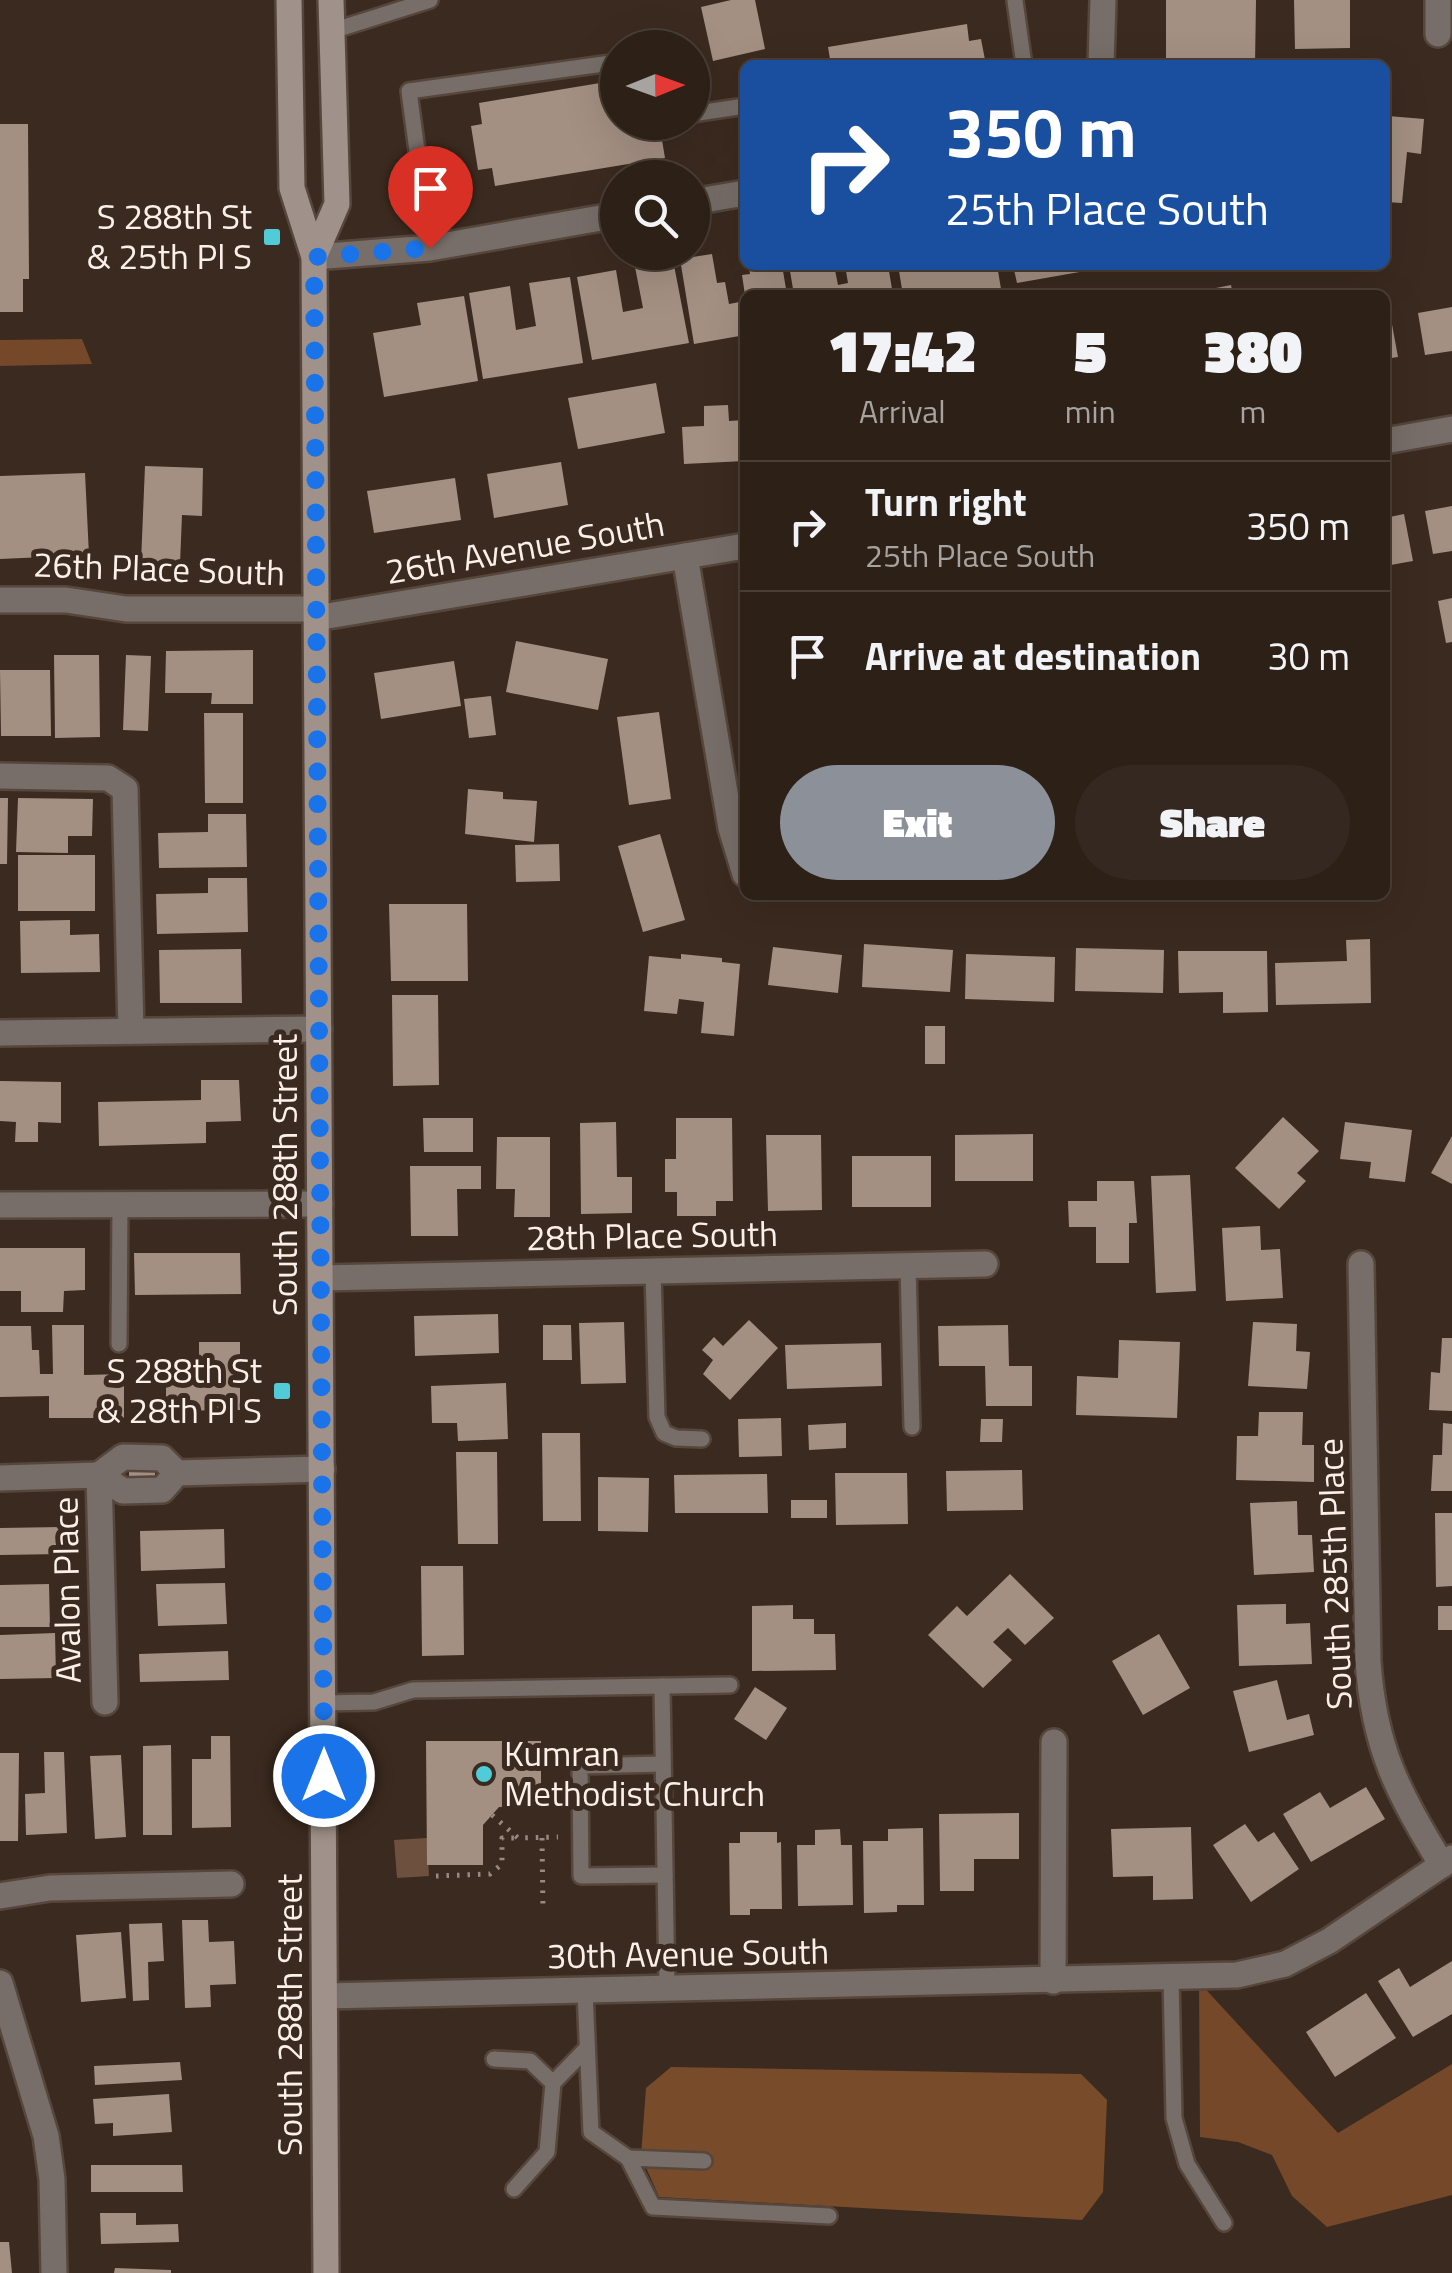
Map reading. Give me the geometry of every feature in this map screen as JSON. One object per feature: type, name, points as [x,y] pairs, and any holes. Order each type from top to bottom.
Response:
[{"type":"main road","name":"South 288th Street","points":[[289,0],[292,188],[314,257],[326,2273]]},
{"type":"main road","name":"South 288th Street","points":[[314,257],[338,204],[331,0]]},
{"type":"street","points":[[1101,60],[1102,0]]},
{"type":"street","points":[[1438,0],[1438,34]]},
{"type":"street","points":[[710,199],[740,194]]},
{"type":"street","points":[[314,257],[430,248],[600,218]]},
{"type":"street","points":[[1390,439],[1452,430]]},
{"type":"street","name":"26th Avenue South","points":[[316,614],[740,547]]},
{"type":"street","points":[[686,556],[731,828],[740,858]]},
{"type":"street","name":"26th Place South","points":[[0,600],[66,600],[126,609],[316,614]]},
{"type":"street","points":[[0,776],[108,778],[125,789],[131,1031]]},
{"type":"street","points":[[0,1033],[319,1029]]},
{"type":"street","points":[[0,1205],[320,1204]]},
{"type":"street","name":"28th Place South","points":[[321,1278],[985,1264]]},
{"type":"street","name":"South 285th Place","points":[[1360,1264],[1372,1704],[1391,1776],[1447,1861]]},
{"type":"street","points":[[0,1478],[99,1475],[123,1491],[162,1490],[177,1473],[322,1469]]},
{"type":"street","name":"Avalon Place","points":[[99,1475],[105,1702]]},
{"type":"street","points":[[1052,1982],[1054,1742]]},
{"type":"street","name":"30th Avenue South","points":[[325,1996],[1237,1975],[1284,1964],[1329,1941],[1447,1861]]},
{"type":"street","points":[[0,1896],[50,1888],[231,1884]]},
{"type":"street","points":[[0,1984],[46,2136],[52,2179],[54,2273]]},
{"type":"lane","points":[[332,31],[430,0]]},
{"type":"lane","points":[[1015,1],[1023,60]]},
{"type":"lane","points":[[430,248],[409,90],[600,64]]},
{"type":"lane","points":[[710,111],[740,107]]},
{"type":"lane","points":[[119,1344],[120,1204]]},
{"type":"lane","points":[[908,1265],[912,1427]]},
{"type":"lane","points":[[653,1271],[657,1417],[664,1433],[676,1438],[702,1439]]},
{"type":"lane","points":[[324,1703],[374,1702],[413,1690],[730,1684]]},
{"type":"lane","points":[[662,1686],[667,1989]]},
{"type":"lane","points":[[663,1764],[580,1766],[581,1837],[582,1876],[665,1875]]},
{"type":"lane","points":[[1171,1978],[1174,2118],[1187,2164],[1224,2223]]},
{"type":"lane","points":[[586,1990],[591,2132],[628,2158],[653,2206],[829,2216]]},
{"type":"lane","points":[[514,2189],[547,2152],[553,2083],[587,2048]]},
{"type":"lane","points":[[494,2060],[530,2062],[553,2083]]},
{"type":"lane","points":[[628,2158],[704,2160]]},
{"type":"path","points":[[492,1815],[518,1838]]},
{"type":"path","points":[[436,1876],[490,1874],[502,1864],[502,1838],[581,1837]]},
{"type":"path","points":[[542,1838],[543,1910]]},
{"type":"shaded area","points":[[82,339],[92,364],[0,366],[0,340]]},
{"type":"shaded area","points":[[427,1838],[429,1876],[397,1878],[394,1840]]},
{"type":"shaded area","points":[[1199,1982],[1338,2133],[1452,2064],[1452,2195],[1327,2227],[1292,2196],[1272,2155],[1238,2142],[1200,2137]]},
{"type":"shaded area","points":[[671,2067],[1081,2074],[1107,2100],[1103,2192],[1082,2220],[659,2197],[641,2156],[646,2088]]},
{"type":"building","points":[[731,0],[755,0],[765,49],[713,61],[710,30],[706,30],[701,7]]},
{"type":"building","points":[[1166,0],[1256,0],[1255,60],[1166,60]]},
{"type":"building","points":[[1294,0],[1350,0],[1350,48],[1295,49]]},
{"type":"building","points":[[967,24],[969,41],[981,39],[985,60],[830,60],[828,47]]},
{"type":"building","points":[[600,83],[600,140],[662,140],[665,158],[600,160],[600,169],[495,186],[492,168],[478,170],[471,126],[482,124],[479,103]]},
{"type":"building","points":[[1390,116],[1424,119],[1421,154],[1407,152],[1402,203],[1390,202]]},
{"type":"building","points":[[0,124],[28,124],[29,279],[23,279],[23,312],[0,312]]},
{"type":"building","points":[[712,254],[717,283],[725,282],[729,304],[740,302],[740,336],[694,344],[682,270],[710,270]]},
{"type":"building","points":[[616,270],[623,312],[643,308],[636,270],[675,270],[689,343],[592,360],[577,277]]},
{"type":"building","points":[[750,270],[783,270],[786,290],[744,290],[742,275],[750,274]]},
{"type":"building","points":[[790,270],[835,270],[838,285],[848,283],[846,270],[889,270],[892,290],[793,290]]},
{"type":"building","points":[[899,270],[998,270],[1001,289],[994,290],[902,290]]},
{"type":"building","points":[[1014,270],[1091,270],[1017,283]]},
{"type":"building","points":[[570,277],[583,363],[483,379],[469,293],[510,286],[516,330],[536,326],[529,283]]},
{"type":"building","points":[[1231,285],[1232,290],[1206,290]]},
{"type":"building","points":[[464,296],[478,381],[384,397],[373,333],[421,325],[417,303]]},
{"type":"building","points":[[1452,307],[1452,351],[1425,355],[1418,313]]},
{"type":"building","points":[[1390,319],[1398,357],[1390,358]]},
{"type":"building","points":[[656,383],[665,433],[578,449],[568,398]]},
{"type":"building","points":[[728,405],[729,421],[740,420],[740,461],[684,464],[682,427],[704,426],[704,406]]},
{"type":"building","points":[[561,462],[568,505],[494,518],[487,474]]},
{"type":"building","points":[[145,466],[203,468],[202,516],[182,515],[180,564],[141,562]]},
{"type":"building","points":[[85,473],[89,555],[0,559],[0,476]]},
{"type":"building","points":[[455,478],[461,520],[374,533],[367,491]]},
{"type":"building","points":[[1452,506],[1452,551],[1433,554],[1425,511]]},
{"type":"building","points":[[1404,514],[1413,561],[1390,565],[1390,517]]},
{"type":"building","points":[[1452,598],[1452,642],[1446,643],[1438,601]]},
{"type":"building","points":[[516,641],[608,659],[598,710],[506,692]]},
{"type":"building","points":[[253,650],[253,704],[211,704],[212,693],[165,693],[166,651]]},
{"type":"building","points":[[54,655],[99,655],[100,737],[55,738]]},
{"type":"building","points":[[126,655],[151,656],[148,731],[123,730]]},
{"type":"building","points":[[454,661],[461,706],[381,719],[374,673]]},
{"type":"building","points":[[0,670],[50,670],[51,736],[1,736]]},
{"type":"building","points":[[491,696],[496,735],[469,738],[464,699]]},
{"type":"building","points":[[659,712],[671,799],[629,805],[617,717]]},
{"type":"building","points":[[204,713],[243,713],[243,803],[205,803]]},
{"type":"building","points":[[468,789],[503,792],[503,799],[537,801],[534,842],[465,834]]},
{"type":"building","points":[[0,798],[8,798],[7,864],[0,864]]},
{"type":"building","points":[[18,798],[93,799],[92,836],[68,836],[68,853],[16,852]]},
{"type":"building","points":[[208,814],[246,814],[247,867],[159,868],[158,833],[208,832]]},
{"type":"building","points":[[660,834],[685,920],[643,932],[618,846]]},
{"type":"building","points":[[559,844],[560,881],[516,882],[515,845]]},
{"type":"building","points":[[18,855],[95,855],[95,911],[18,911]]},
{"type":"building","points":[[208,878],[247,878],[248,932],[157,934],[156,894],[208,893]]},
{"type":"building","points":[[389,904],[467,904],[468,981],[391,981]]},
{"type":"building","points":[[70,920],[70,935],[99,934],[100,972],[21,973],[20,921]]},
{"type":"building","points":[[1370,939],[1371,1003],[1276,1005],[1275,963],[1347,961],[1346,940]]},
{"type":"building","points":[[864,944],[953,950],[950,992],[862,987]]},
{"type":"building","points":[[773,947],[842,955],[838,993],[768,985]]},
{"type":"building","points":[[1076,948],[1164,950],[1163,993],[1075,991]]},
{"type":"building","points":[[241,949],[242,1003],[160,1003],[159,950]]},
{"type":"building","points":[[1178,951],[1267,951],[1268,1012],[1223,1013],[1223,992],[1179,993]]},
{"type":"building","points":[[681,954],[740,964],[734,1036],[701,1033],[704,1002],[679,999],[677,1014],[644,1011],[649,956],[681,959]]},
{"type":"building","points":[[966,954],[1055,957],[1054,1002],[965,999]]},
{"type":"building","points":[[392,995],[438,995],[439,1085],[393,1086]]},
{"type":"building","points":[[925,1026],[945,1026],[945,1064],[925,1064]]},
{"type":"building","points":[[201,1080],[239,1080],[241,1121],[206,1122],[206,1143],[99,1146],[98,1102],[201,1100]]},
{"type":"building","points":[[0,1081],[61,1082],[61,1123],[38,1122],[38,1142],[15,1142],[16,1122],[0,1121]]},
{"type":"building","points":[[1283,1117],[1319,1151],[1297,1173],[1306,1181],[1279,1209],[1235,1168]]},
{"type":"building","points":[[423,1118],[473,1118],[473,1152],[424,1152]]},
{"type":"building","points":[[676,1118],[732,1118],[733,1201],[716,1201],[716,1216],[677,1216],[677,1192],[665,1192],[665,1159],[676,1159]]},
{"type":"building","points":[[616,1122],[617,1177],[632,1177],[632,1213],[581,1214],[580,1123]]},
{"type":"building","points":[[1345,1122],[1412,1130],[1405,1182],[1369,1178],[1371,1162],[1340,1159]]},
{"type":"building","points":[[1033,1134],[1033,1181],[955,1181],[955,1135]]},
{"type":"building","points":[[766,1135],[821,1135],[822,1210],[768,1211]]},
{"type":"building","points":[[1452,1136],[1452,1184],[1431,1173]]},
{"type":"building","points":[[497,1137],[550,1137],[550,1217],[514,1217],[515,1189],[496,1189]]},
{"type":"building","points":[[852,1156],[931,1156],[931,1207],[852,1207]]},
{"type":"building","points":[[410,1166],[481,1166],[481,1189],[457,1189],[458,1236],[411,1236]]},
{"type":"building","points":[[1190,1175],[1196,1291],[1156,1293],[1151,1176]]},
{"type":"building","points":[[1097,1181],[1134,1181],[1137,1223],[1129,1223],[1129,1263],[1096,1263],[1096,1227],[1069,1227],[1068,1201],[1097,1201]]},
{"type":"building","points":[[1260,1226],[1261,1250],[1280,1249],[1283,1298],[1226,1301],[1222,1228]]},
{"type":"building","points":[[0,1248],[85,1248],[85,1290],[64,1291],[63,1312],[21,1312],[21,1291],[0,1291]]},
{"type":"building","points":[[134,1253],[240,1253],[241,1294],[135,1295]]},
{"type":"building","points":[[498,1314],[499,1353],[415,1356],[414,1316]]},
{"type":"building","points":[[749,1320],[778,1348],[730,1400],[703,1374],[713,1360],[702,1350],[714,1337],[723,1346]]},
{"type":"building","points":[[624,1322],[626,1383],[581,1384],[579,1323]]},
{"type":"building","points":[[1253,1322],[1297,1324],[1296,1351],[1310,1352],[1307,1389],[1248,1386]]},
{"type":"building","points":[[52,1325],[84,1325],[84,1375],[124,1374],[124,1418],[49,1418],[49,1396],[0,1397],[0,1326],[31,1326],[32,1350],[39,1350],[40,1374],[53,1374]]},
{"type":"building","points":[[543,1325],[571,1325],[572,1360],[543,1360]]},
{"type":"building","points":[[1008,1325],[1009,1366],[1032,1366],[1032,1406],[986,1406],[985,1366],[939,1366],[938,1326]]},
{"type":"building","points":[[1442,1338],[1452,1338],[1452,1411],[1429,1410],[1431,1372],[1440,1373]]},
{"type":"building","points":[[1119,1340],[1180,1342],[1177,1418],[1076,1415],[1077,1376],[1118,1378]]},
{"type":"building","points":[[199,1342],[240,1342],[240,1410],[166,1411],[166,1370],[199,1370]]},
{"type":"building","points":[[881,1343],[882,1386],[787,1389],[785,1345]]},
{"type":"building","points":[[506,1383],[508,1439],[458,1441],[457,1423],[432,1423],[431,1386]]},
{"type":"building","points":[[1259,1412],[1303,1412],[1302,1445],[1314,1445],[1314,1482],[1236,1480],[1237,1436],[1258,1436]]},
{"type":"building","points":[[781,1418],[782,1456],[739,1457],[738,1419]]},
{"type":"building","points":[[981,1419],[1003,1419],[1002,1442],[980,1442]]},
{"type":"building","points":[[846,1423],[846,1448],[809,1450],[808,1425]]},
{"type":"building","points":[[1443,1423],[1452,1424],[1452,1491],[1431,1491],[1433,1455],[1442,1455]]},
{"type":"building","points":[[542,1433],[580,1433],[581,1521],[543,1521]]},
{"type":"building","points":[[456,1452],[497,1452],[498,1544],[458,1544]]},
{"type":"building","points":[[129,1470],[155,1470],[155,1483],[129,1483]]},
{"type":"building","points":[[1022,1470],[1023,1510],[947,1511],[946,1471]]},
{"type":"building","points":[[835,1473],[907,1473],[908,1524],[836,1525]]},
{"type":"building","points":[[767,1474],[768,1513],[675,1513],[674,1475]]},
{"type":"building","points":[[598,1477],[649,1478],[648,1532],[598,1531]]},
{"type":"building","points":[[791,1500],[827,1500],[827,1518],[791,1518]]},
{"type":"building","points":[[1297,1501],[1298,1535],[1312,1535],[1314,1572],[1254,1575],[1250,1503]]},
{"type":"building","points":[[1435,1513],[1452,1513],[1452,1586],[1436,1587]]},
{"type":"building","points":[[61,1527],[62,1554],[0,1555],[0,1528]]},
{"type":"building","points":[[224,1529],[225,1568],[141,1571],[140,1531]]},
{"type":"building","points":[[421,1566],[463,1566],[464,1655],[422,1656]]},
{"type":"building","points":[[1010,1574],[1054,1618],[1025,1645],[1008,1628],[993,1642],[1012,1660],[983,1688],[928,1635],[957,1606],[967,1616]]},
{"type":"building","points":[[225,1583],[227,1624],[158,1626],[156,1584]]},
{"type":"building","points":[[49,1584],[50,1627],[0,1627],[0,1585]]},
{"type":"building","points":[[1286,1604],[1286,1624],[1310,1623],[1312,1664],[1239,1666],[1237,1605]]},
{"type":"building","points":[[793,1605],[793,1619],[814,1619],[814,1634],[835,1634],[836,1670],[752,1671],[752,1606]]},
{"type":"building","points":[[1438,1606],[1452,1606],[1452,1630],[1438,1630]]},
{"type":"building","points":[[55,1633],[56,1678],[0,1679],[0,1635]]},
{"type":"building","points":[[1159,1634],[1190,1688],[1143,1715],[1112,1661]]},
{"type":"building","points":[[228,1651],[229,1680],[140,1682],[139,1654]]},
{"type":"building","points":[[1277,1680],[1287,1720],[1309,1714],[1314,1735],[1249,1752],[1233,1691]]},
{"type":"building","points":[[755,1687],[787,1708],[766,1740],[734,1719]]},
{"type":"building","points":[[211,1736],[230,1736],[231,1827],[192,1828],[192,1759],[211,1759]]},
{"type":"building","name":"Kumran Methodist Church","points":[[426,1741],[541,1741],[541,1806],[499,1807],[483,1825],[483,1865],[427,1865]]},
{"type":"building","points":[[171,1745],[172,1835],[143,1835],[143,1746]]},
{"type":"building","points":[[44,1752],[64,1752],[67,1833],[26,1835],[25,1794],[45,1793]]},
{"type":"building","points":[[0,1753],[19,1753],[18,1841],[0,1841]]},
{"type":"building","points":[[121,1755],[126,1837],[95,1839],[90,1756]]},
{"type":"building","points":[[1366,1787],[1385,1819],[1311,1862],[1283,1814],[1320,1792],[1330,1808]]},
{"type":"building","points":[[1019,1813],[1019,1859],[974,1859],[974,1891],[940,1891],[939,1814]]},
{"type":"building","points":[[1245,1824],[1258,1842],[1274,1832],[1299,1869],[1251,1902],[1213,1845]]},
{"type":"building","points":[[1191,1827],[1193,1899],[1153,1900],[1153,1876],[1113,1877],[1111,1829]]},
{"type":"building","points":[[923,1828],[924,1905],[897,1905],[897,1912],[864,1913],[863,1841],[888,1841],[888,1829]]},
{"type":"building","points":[[840,1829],[841,1845],[852,1845],[853,1905],[798,1906],[797,1845],[815,1845],[815,1830]]},
{"type":"building","points":[[740,1832],[777,1832],[777,1843],[781,1842],[782,1909],[750,1909],[750,1915],[730,1915],[729,1843],[740,1843]]},
{"type":"building","points":[[182,1920],[208,1920],[209,1942],[234,1941],[236,1984],[210,1985],[211,2007],[185,2008]]},
{"type":"building","points":[[162,1923],[164,1961],[148,1962],[149,2000],[133,2001],[129,1924]]},
{"type":"building","points":[[121,1932],[126,1998],[81,2002],[76,1935]]},
{"type":"building","points":[[1452,1961],[1452,2014],[1413,2037],[1378,1981],[1399,1968],[1410,1987]]},
{"type":"building","points":[[1366,1993],[1396,2038],[1335,2077],[1306,2032]]},
{"type":"building","points":[[180,2062],[182,2080],[95,2085],[94,2066]]},
{"type":"building","points":[[169,2094],[172,2132],[113,2136],[113,2123],[95,2124],[93,2099]]},
{"type":"building","points":[[91,2165],[182,2165],[183,2192],[91,2192]]},
{"type":"building","points":[[100,2213],[136,2213],[136,2225],[178,2224],[179,2242],[101,2244]]},
{"type":"building","points":[[0,2242],[9,2242],[12,2273],[0,2273]]},
{"type":"building","points":[[115,2268],[171,2270],[171,2273],[114,2273]]},
{"type":"place","name":"S 288th St & 25th Pl S","points":[[272,237]]},
{"type":"place","name":"S 288th St & 28th Pl S","points":[[282,1391]]},
{"type":"place","name":"Kumran Methodist Church","points":[[484,1774]]},
{"type":"route","points":[[324,1776],[314,257],[430,248]]}]
